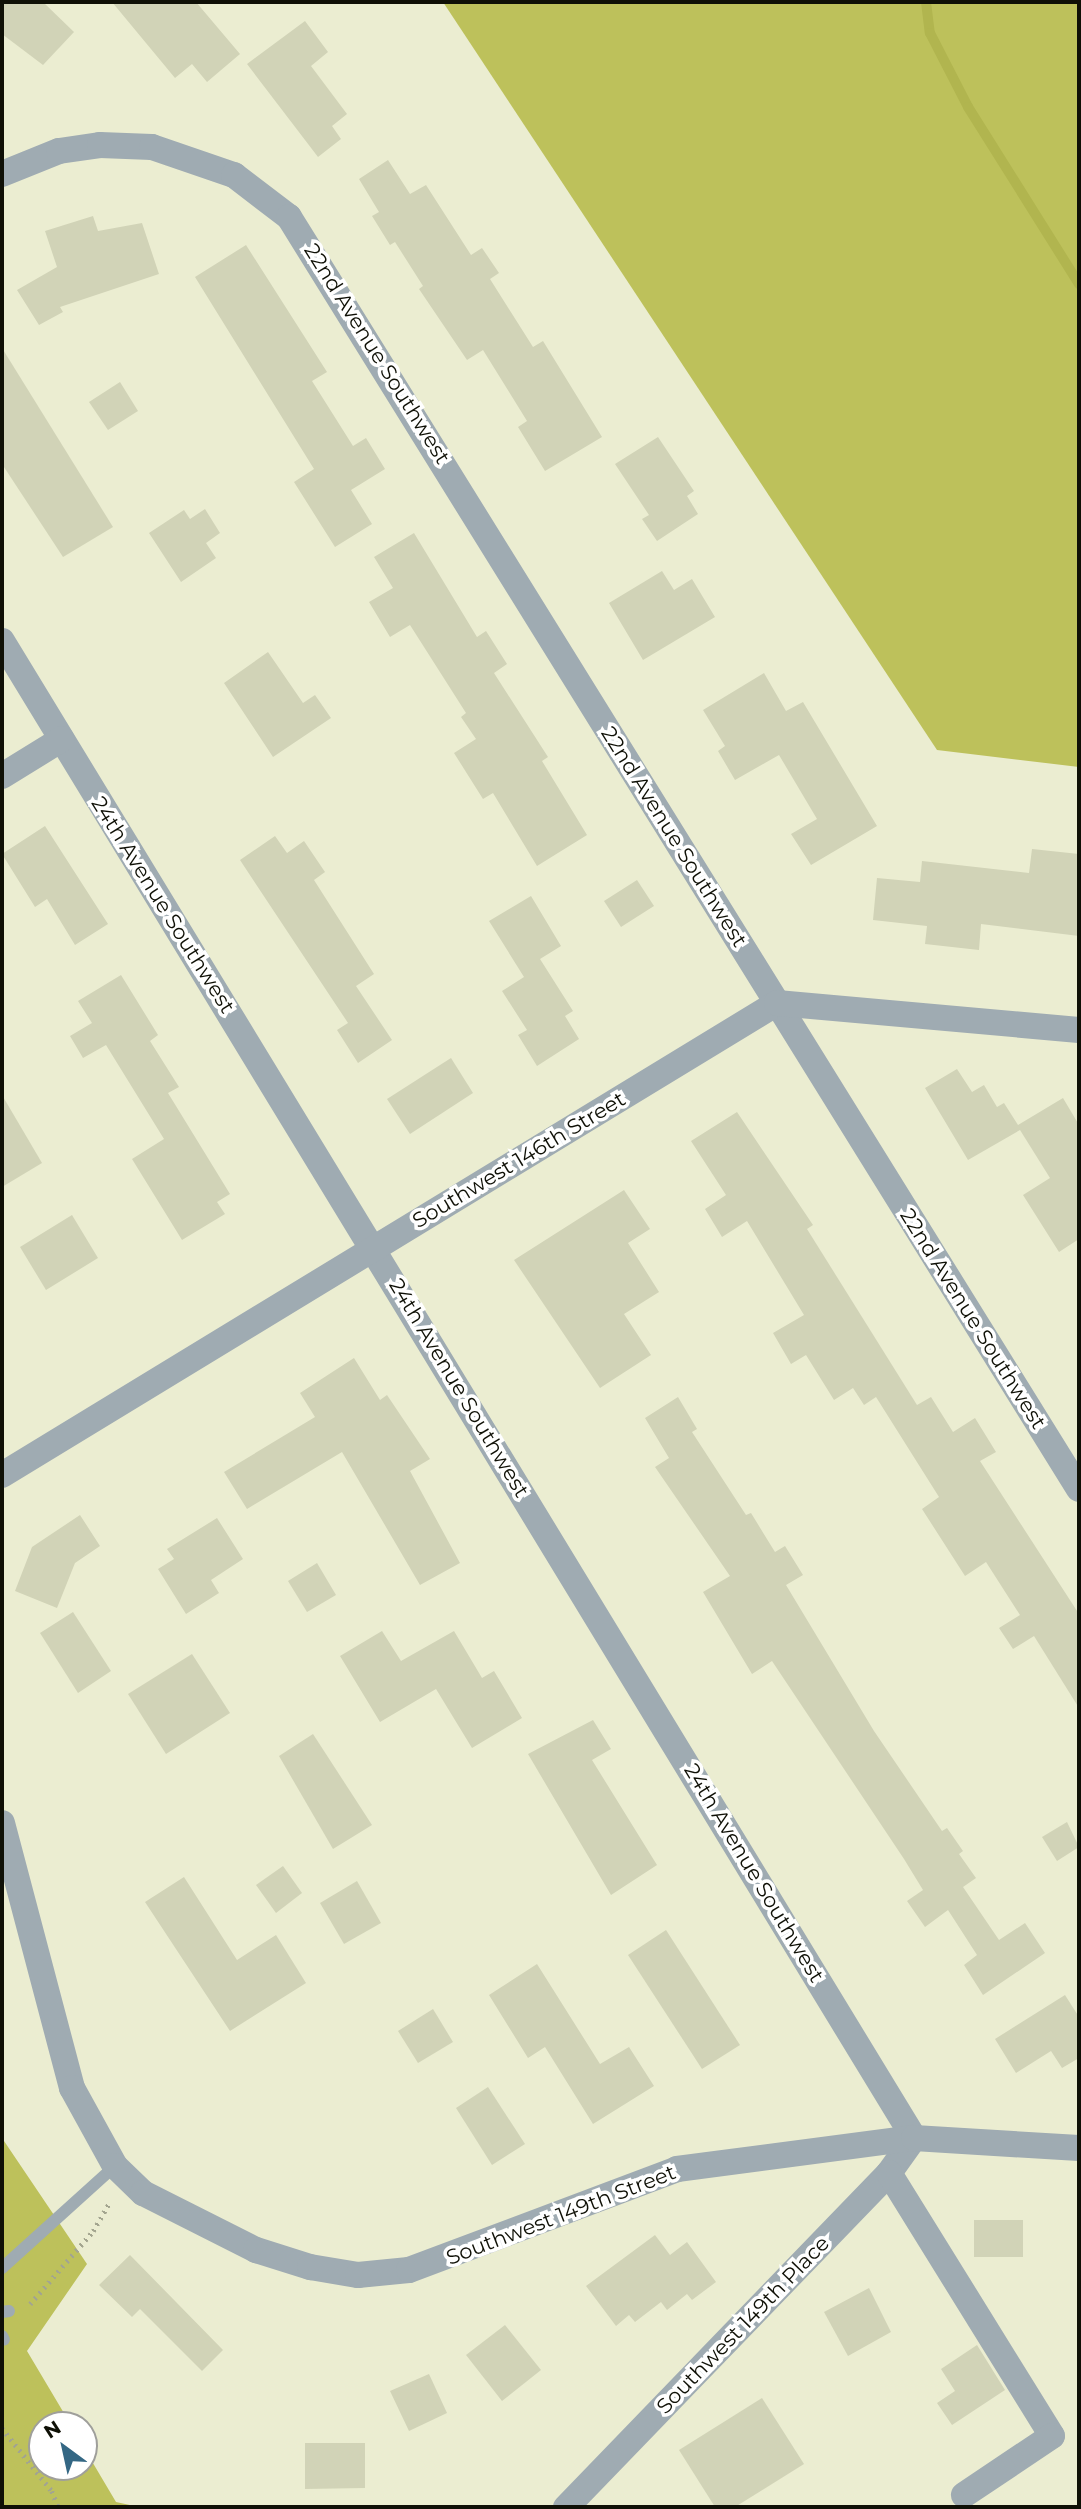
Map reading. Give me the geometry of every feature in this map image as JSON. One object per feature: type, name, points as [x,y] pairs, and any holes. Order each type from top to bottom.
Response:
[{"type":"street","name":"22nd Avenue Southwest","points":[[2,174],[59,151],[100,145],[152,147],[199,159],[261,192],[303,235],[1079,1489]]},
{"type":"street","name":"24th Avenue Southwest","points":[[2,641],[914,2138]]},
{"type":"street","points":[[2,776],[62,739]]},
{"type":"street","points":[[777,1003],[1079,1030]]},
{"type":"street","name":"Southwest 146th Street","points":[[2,1475],[777,1003]]},
{"type":"street","name":"Southwest 149th Street","points":[[2,1823],[72,2088],[115,2166],[144,2193],[256,2250],[358,2275],[409,2270],[452,2258],[677,2169],[914,2138],[1079,2148]]},
{"type":"street","name":"Southwest 149th Place","points":[[566,2507],[889,2173],[914,2138]]},
{"type":"street","points":[[889,2173],[1052,2436],[964,2495]]},
{"type":"lane","points":[[2,2268],[115,2166]]},
{"type":"path","points":[[3,2338],[108,2204]]},
{"type":"path","points":[[2,2428],[52,2491],[58,2507]]},
{"type":"green space","points":[[443,2],[1079,2],[1079,767],[937,750]]},
{"type":"green space","points":[[2,2138],[87,2264],[27,2351],[63,2411],[28,2411],[28,2481],[98,2481],[98,2472],[116,2502],[139,2507],[2,2507]]},
{"type":"building","points":[[2,2],[43,2],[74,32],[43,65],[2,34]]},
{"type":"building","points":[[112,2],[196,2],[240,54],[207,82],[192,64],[175,78]]},
{"type":"building","points":[[305,21],[328,52],[311,66],[347,114],[332,126],[341,139],[318,157],[247,64]]},
{"type":"building","points":[[388,160],[410,194],[426,185],[471,255],[482,248],[499,273],[490,279],[533,347],[543,341],[602,437],[545,471],[518,427],[527,421],[483,350],[467,360],[419,289],[423,286],[395,242],[390,245],[372,216],[379,212],[359,179]]},
{"type":"building","points":[[93,216],[98,231],[142,223],[159,274],[60,307],[63,312],[39,325],[17,290],[57,267],[45,231]]},
{"type":"building","points":[[246,245],[327,372],[312,381],[353,446],[366,438],[385,469],[351,490],[372,524],[335,547],[294,482],[314,469],[195,277]]},
{"type":"building","points":[[2,348],[113,527],[63,557],[2,464]]},
{"type":"building","points":[[120,382],[138,411],[108,430],[89,402]]},
{"type":"building","points":[[658,437],[694,491],[687,496],[698,514],[657,541],[642,519],[649,515],[615,464]]},
{"type":"building","points":[[205,509],[220,533],[206,543],[216,558],[181,582],[149,533],[184,510],[190,519]]},
{"type":"building","points":[[414,533],[477,637],[486,631],[507,664],[494,673],[548,757],[542,761],[587,835],[537,866],[493,793],[483,799],[454,753],[476,739],[461,717],[466,713],[410,625],[390,637],[369,602],[393,588],[374,557]]},
{"type":"building","points":[[662,571],[674,590],[692,579],[715,617],[643,660],[609,603]]},
{"type":"building","points":[[268,652],[303,703],[315,695],[331,718],[273,757],[224,683]]},
{"type":"building","points":[[764,673],[786,711],[803,702],[877,826],[811,865],[791,834],[817,819],[779,755],[735,780],[718,751],[725,746],[703,710]]},
{"type":"building","points":[[45,826],[108,924],[75,945],[47,899],[35,907],[2,854]]},
{"type":"building","points":[[275,836],[287,853],[304,841],[325,872],[314,880],[374,974],[356,986],[392,1040],[358,1063],[337,1030],[348,1023],[240,860]]},
{"type":"building","points":[[1032,849],[1079,854],[1079,936],[981,924],[979,950],[925,944],[927,926],[873,920],[877,878],[920,882],[922,861],[1029,873]]},
{"type":"building","points":[[637,880],[654,906],[621,927],[604,901]]},
{"type":"building","points":[[531,896],[561,946],[540,959],[573,1011],[565,1016],[579,1039],[537,1066],[518,1035],[527,1030],[502,991],[524,977],[489,921]]},
{"type":"building","points":[[121,975],[158,1035],[150,1041],[179,1087],[168,1093],[230,1194],[217,1202],[225,1214],[182,1240],[132,1159],[164,1139],[106,1045],[83,1058],[70,1036],[92,1023],[78,1001]]},
{"type":"building","points":[[451,1058],[473,1093],[410,1134],[387,1099]]},
{"type":"building","points":[[957,1069],[972,1092],[984,1085],[997,1107],[1004,1103],[1018,1125],[1063,1098],[1079,1125],[1079,1239],[1059,1252],[1023,1195],[1050,1178],[1020,1130],[968,1160],[925,1088]]},
{"type":"building","points":[[2,1095],[42,1163],[2,1187]]},
{"type":"building","points":[[737,1112],[813,1225],[807,1229],[917,1405],[931,1397],[953,1432],[975,1418],[996,1452],[980,1461],[1079,1614],[1079,1708],[1034,1636],[1013,1649],[999,1628],[1020,1615],[986,1562],[965,1576],[922,1509],[939,1497],[876,1397],[864,1405],[853,1388],[834,1400],[806,1355],[791,1364],[773,1333],[804,1315],[747,1221],[722,1237],[705,1209],[726,1195],[691,1141]]},
{"type":"building","points":[[624,1190],[650,1229],[628,1243],[659,1292],[624,1314],[651,1355],[600,1388],[514,1260]]},
{"type":"building","points":[[72,1215],[98,1258],[46,1290],[20,1247]]},
{"type":"building","points":[[354,1358],[380,1400],[387,1395],[430,1459],[410,1471],[460,1563],[420,1585],[342,1452],[247,1509],[224,1472],[315,1417],[300,1393]]},
{"type":"building","points":[[678,1397],[697,1429],[692,1432],[746,1515],[751,1513],[775,1552],[785,1546],[803,1575],[786,1585],[874,1731],[942,1831],[947,1828],[963,1851],[959,1854],[976,1878],[963,1887],[999,1940],[1025,1923],[1045,1953],[983,1995],[964,1965],[977,1955],[948,1910],[925,1927],[907,1901],[923,1890],[904,1859],[772,1661],[752,1674],[703,1592],[730,1576],[655,1467],[669,1458],[645,1418]]},
{"type":"building","points":[[80,1515],[100,1546],[75,1563],[57,1608],[15,1591],[32,1547]]},
{"type":"building","points":[[217,1518],[243,1559],[211,1580],[219,1593],[186,1614],[158,1569],[174,1559],[167,1549]]},
{"type":"building","points":[[317,1563],[336,1595],[307,1612],[288,1581]]},
{"type":"building","points":[[73,1612],[111,1671],[78,1693],[40,1633]]},
{"type":"building","points":[[382,1631],[401,1661],[454,1631],[482,1678],[494,1671],[522,1718],[472,1748],[436,1689],[380,1722],[340,1656]]},
{"type":"building","points":[[192,1654],[230,1713],[166,1754],[128,1694]]},
{"type":"building","points":[[593,1720],[611,1749],[592,1760],[657,1865],[611,1895],[528,1754]]},
{"type":"building","points":[[313,1734],[372,1825],[333,1849],[279,1756]]},
{"type":"building","points":[[1067,1822],[1079,1847],[1057,1861],[1042,1837]]},
{"type":"building","points":[[283,1866],[302,1893],[276,1913],[256,1885]]},
{"type":"building","points":[[184,1877],[237,1960],[276,1935],[306,1983],[230,2031],[145,1902]]},
{"type":"building","points":[[357,1881],[381,1923],[344,1944],[320,1903]]},
{"type":"building","points":[[666,1930],[740,2045],[702,2069],[628,1955]]},
{"type":"building","points":[[537,1964],[600,2064],[629,2047],[654,2086],[593,2124],[545,2047],[528,2058],[489,1995]]},
{"type":"building","points":[[1065,1995],[1079,2017],[1079,2058],[1062,2068],[1051,2051],[1016,2073],[995,2039]]},
{"type":"building","points":[[433,2009],[453,2042],[418,2063],[398,2031]]},
{"type":"building","points":[[488,2087],[525,2144],[492,2165],[456,2108]]},
{"type":"building","points":[[974,2220],[1023,2220],[1023,2257],[974,2257]]},
{"type":"building","points":[[655,2235],[670,2255],[687,2242],[716,2282],[692,2300],[687,2294],[667,2310],[661,2302],[635,2322],[629,2315],[616,2326],[586,2286]]},
{"type":"building","points":[[130,2255],[223,2350],[202,2371],[140,2309],[132,2317],[99,2285]]},
{"type":"building","points":[[869,2288],[891,2332],[848,2356],[824,2312]]},
{"type":"building","points":[[505,2325],[541,2370],[502,2401],[466,2355]]},
{"type":"building","points":[[977,2345],[1005,2390],[952,2425],[937,2403],[955,2391],[941,2369]]},
{"type":"building","points":[[429,2374],[447,2413],[409,2431],[390,2391]]},
{"type":"building","points":[[762,2398],[804,2464],[735,2507],[715,2507],[679,2450]]},
{"type":"building","points":[[305,2443],[365,2443],[365,2488],[305,2489]]},
{"type":"waterway","points":[[926,2],[930,33],[968,107],[1079,284]]}]
